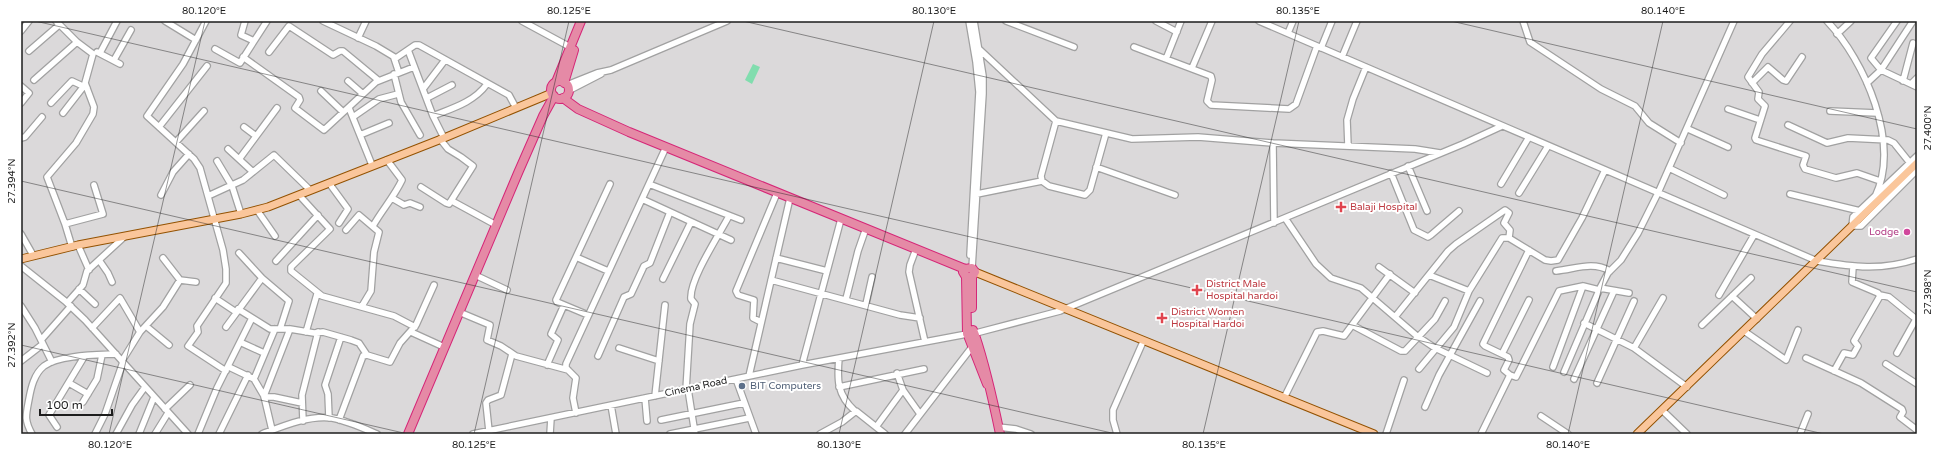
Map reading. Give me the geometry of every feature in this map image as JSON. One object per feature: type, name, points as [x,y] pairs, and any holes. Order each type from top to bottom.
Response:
[{"type":"highway","points":[[560,91],[570,47],[581,21]]},
{"type":"highway","points":[[408,434],[543,116],[560,91],[585,21]]},
{"type":"highway","points":[[560,91],[578,109],[629,132],[866,228],[970,272],[972,347],[983,377],[989,388]]},
{"type":"highway","points":[[971,334],[988,377],[989,388],[999,430]]},
{"type":"main road","points":[[21,259],[75,246],[214,220],[257,210],[299,195],[560,91]]},
{"type":"main road","points":[[1637,434],[1817,261],[1914,163]]},
{"type":"main road","points":[[970,272],[1054,305],[1142,344],[1362,434]]},
{"type":"main road","points":[[1063,310],[1374,434]]},
{"type":"street","points":[[21,32],[29,21]]},
{"type":"street","points":[[100,53],[117,21]]},
{"type":"street","points":[[165,21],[196,40]]},
{"type":"street","points":[[206,21],[180,68],[148,114],[148,117],[189,154],[200,168],[223,250],[226,283],[197,326],[198,332],[188,346],[228,369],[248,375],[254,379],[264,396],[272,430]]},
{"type":"street","points":[[245,21],[240,35],[254,41]]},
{"type":"street","points":[[215,49],[238,63],[267,21]]},
{"type":"street","points":[[323,21],[331,23],[394,58],[398,58],[417,44],[510,96],[516,108]]},
{"type":"street","points":[[358,38],[366,21]]},
{"type":"street","points":[[522,21],[570,47]]},
{"type":"street","points":[[560,91],[597,73],[601,74],[727,21]]},
{"type":"street","points":[[969,21],[976,62],[979,92],[970,272]]},
{"type":"street","points":[[970,272],[977,194],[983,94],[979,49],[974,21]]},
{"type":"street","points":[[1006,21],[1074,47]]},
{"type":"street","points":[[1156,21],[1177,32]]},
{"type":"street","points":[[1166,59],[1181,21]]},
{"type":"street","points":[[1192,68],[1212,21]]},
{"type":"street","points":[[1259,21],[1817,261],[1853,266],[1888,267],[1917,259]]},
{"type":"street","points":[[1288,34],[1293,21]]},
{"type":"street","points":[[1134,48],[1192,68],[1212,77],[1207,101],[1211,105],[1289,109],[1296,104],[1319,47],[1332,21]]},
{"type":"street","points":[[1342,57],[1357,21]]},
{"type":"street","points":[[1523,21],[1530,42],[1601,89],[1635,106],[1649,123],[1681,143]]},
{"type":"street","points":[[1564,372],[1599,289],[1610,271],[1621,260],[1638,233],[1658,193],[1688,129],[1734,21]]},
{"type":"street","points":[[1790,21],[1762,54],[1748,75],[1748,79],[1760,93],[1758,99],[1765,106],[1755,134],[1756,140],[1806,156],[1803,165],[1805,169],[1836,178],[1857,173],[1880,181]]},
{"type":"street","points":[[1827,21],[1855,57],[1867,83],[1877,113],[1883,139],[1880,181],[1875,197]]},
{"type":"street","points":[[1837,34],[1851,21]]},
{"type":"street","points":[[1897,21],[1871,57],[1881,70],[1914,86],[1917,78]]},
{"type":"street","points":[[1867,83],[1881,70],[1913,21]]},
{"type":"street","points":[[29,51],[58,23],[76,42],[93,53],[100,53],[120,64]]},
{"type":"street","points":[[268,52],[288,26],[333,55],[343,51],[378,80]]},
{"type":"street","points":[[114,60],[131,30]]},
{"type":"street","points":[[34,80],[76,42]]},
{"type":"street","points":[[1903,81],[1913,43]]},
{"type":"street","points":[[979,49],[1056,121],[1132,139],[1190,137],[1273,143],[1425,150],[1440,153]]},
{"type":"street","points":[[408,50],[433,116],[448,149],[473,166],[452,201],[448,204],[421,187]]},
{"type":"street","points":[[89,270],[75,246],[65,224],[47,177],[83,132],[94,112],[85,87],[85,80],[93,53]]},
{"type":"street","points":[[243,57],[299,97],[300,100],[295,108],[322,129],[325,129],[378,80],[414,67]]},
{"type":"street","points":[[1752,83],[1768,67],[1786,81],[1802,57]]},
{"type":"street","points":[[394,58],[397,74],[398,94],[420,136]]},
{"type":"street","points":[[423,90],[445,60]]},
{"type":"street","points":[[159,127],[207,66]]},
{"type":"street","points":[[1348,146],[1347,120],[1353,99],[1366,67]]},
{"type":"street","points":[[51,103],[72,81],[85,87]]},
{"type":"street","points":[[348,81],[363,94]]},
{"type":"street","points":[[433,116],[469,100],[481,92],[487,84]]},
{"type":"street","points":[[427,98],[452,85]]},
{"type":"street","points":[[21,86],[29,93],[21,103]]},
{"type":"street","points":[[63,113],[85,87]]},
{"type":"street","points":[[321,91],[344,112]]},
{"type":"street","points":[[353,117],[379,99],[398,94]]},
{"type":"street","points":[[240,158],[277,108]]},
{"type":"street","points":[[349,108],[372,165]]},
{"type":"street","points":[[1728,109],[1760,120]]},
{"type":"street","points":[[176,142],[204,111]]},
{"type":"street","points":[[1830,111],[1877,113]]},
{"type":"street","points":[[21,138],[25,138],[42,117]]},
{"type":"street","points":[[1042,181],[1056,121]]},
{"type":"street","points":[[360,135],[389,123]]},
{"type":"street","points":[[1788,125],[1827,143],[1848,138],[1883,139],[1894,143],[1914,163]]},
{"type":"street","name":"Cinema Road","points":[[473,434],[802,365],[971,334],[1063,310],[1274,223],[1502,126]]},
{"type":"street","points":[[244,127],[256,136]]},
{"type":"street","points":[[1688,129],[1728,147]]},
{"type":"street","points":[[977,194],[1042,181],[1049,186],[1085,195],[1090,190],[1106,133]]},
{"type":"street","points":[[1501,184],[1529,137]]},
{"type":"street","points":[[1273,143],[1274,223]]},
{"type":"street","points":[[1519,193],[1548,146]]},
{"type":"street","points":[[576,413],[573,397],[576,380],[568,370],[566,364],[666,147]]},
{"type":"street","points":[[228,149],[240,158],[254,172]]},
{"type":"street","points":[[161,195],[173,172],[189,154]]},
{"type":"street","points":[[208,196],[243,180],[272,156],[276,155],[310,190]]},
{"type":"street","points":[[1917,156],[1914,163],[1853,217],[1855,223],[1861,226],[1917,170]]},
{"type":"street","points":[[373,226],[402,180],[387,160]]},
{"type":"street","points":[[216,162],[232,186],[241,214]]},
{"type":"street","points":[[1408,166],[1427,211]]},
{"type":"street","points":[[1096,167],[1175,195]]},
{"type":"street","points":[[1669,168],[1724,195]]},
{"type":"street","points":[[1419,369],[1454,327],[1469,291],[1501,240],[1504,237],[1509,238],[1546,260],[1558,260],[1582,218],[1605,170]]},
{"type":"street","points":[[1391,173],[1414,230],[1419,233],[1428,237],[1432,236],[1459,212]]},
{"type":"street","points":[[329,183],[348,209],[339,223]]},
{"type":"street","points":[[588,315],[557,302],[556,300],[610,184]]},
{"type":"street","points":[[648,184],[740,220]]},
{"type":"street","points":[[65,224],[103,214],[94,185]]},
{"type":"street","points":[[761,322],[753,318],[754,300],[738,295],[736,292],[777,193]]},
{"type":"street","points":[[1790,194],[1860,211]]},
{"type":"street","points":[[299,195],[330,230],[290,269],[317,294],[362,306],[398,318],[415,327]]},
{"type":"street","points":[[392,198],[403,204],[410,203],[420,207]]},
{"type":"street","points":[[749,376],[790,198]]},
{"type":"street","points":[[642,199],[731,240]]},
{"type":"street","points":[[452,201],[496,225]]},
{"type":"street","points":[[257,210],[275,236]]},
{"type":"street","points":[[1395,317],[1456,244],[1505,210],[1509,213],[1504,223],[1510,230],[1509,238]]},
{"type":"street","points":[[598,356],[624,297],[630,294],[644,266],[650,263],[670,212]]},
{"type":"street","points":[[276,261],[318,215]]},
{"type":"street","points":[[346,230],[359,215],[379,233],[374,252],[371,290],[362,306]]},
{"type":"street","points":[[695,431],[687,389],[690,324],[695,303],[691,299],[691,290],[696,277],[729,216]]},
{"type":"street","points":[[1285,218],[1324,273],[1331,278],[1361,288],[1417,336],[1435,348],[1487,373]]},
{"type":"street","points":[[802,365],[841,219]]},
{"type":"street","points":[[663,279],[691,222]]},
{"type":"street","points":[[846,299],[858,251],[866,228]]},
{"type":"street","points":[[21,234],[33,255]]},
{"type":"street","points":[[1719,295],[1754,235]]},
{"type":"street","points":[[21,361],[42,342],[84,283],[89,270],[124,237]]},
{"type":"street","points":[[916,249],[909,272],[925,342]]},
{"type":"street","points":[[1529,250],[1483,342],[1485,346],[1509,358],[1504,370],[1510,375],[1517,376],[1559,291],[1583,286],[1629,293]]},
{"type":"street","points":[[239,253],[262,278],[289,301],[277,329],[264,353],[254,379]]},
{"type":"street","points":[[576,257],[608,271]]},
{"type":"street","points":[[163,258],[180,280],[196,282]]},
{"type":"street","points":[[776,258],[827,272]]},
{"type":"street","points":[[99,260],[112,282]]},
{"type":"street","points":[[1556,271],[1592,265],[1601,266],[1610,271]]},
{"type":"street","points":[[21,266],[69,305],[92,328],[186,433]]},
{"type":"street","points":[[1853,266],[1852,282],[1880,295],[1889,297],[1916,319],[1914,328],[1896,353]]},
{"type":"street","points":[[1379,267],[1415,293]]},
{"type":"street","points":[[1284,398],[1318,332],[1323,331],[1344,336],[1390,274]]},
{"type":"street","points":[[475,275],[506,290]]},
{"type":"street","points":[[1429,275],[1469,291]]},
{"type":"street","points":[[866,304],[872,277]]},
{"type":"street","points":[[226,327],[237,310],[262,278]]},
{"type":"street","points":[[1702,325],[1751,278]]},
{"type":"street","points":[[95,434],[107,408],[123,361],[140,332],[164,307],[180,280]]},
{"type":"street","points":[[771,280],[866,304],[900,315],[920,318]]},
{"type":"street","points":[[215,298],[268,328],[318,332],[342,337],[359,343],[367,355],[390,362],[400,343],[415,327],[434,285]]},
{"type":"street","points":[[1553,367],[1583,286]]},
{"type":"street","points":[[79,289],[95,304]]},
{"type":"street","points":[[1574,379],[1614,290]]},
{"type":"street","points":[[306,332],[317,294]]},
{"type":"street","points":[[1834,371],[1844,353],[1853,356],[1858,346],[1854,341],[1880,295]]},
{"type":"street","points":[[1732,296],[1757,318]]},
{"type":"street","points":[[92,328],[120,298],[140,332]]},
{"type":"street","points":[[1634,348],[1663,298]]},
{"type":"street","points":[[1502,354],[1529,300]]},
{"type":"street","points":[[1352,325],[1401,351],[1407,348],[1435,319],[1445,301]]},
{"type":"street","points":[[1425,407],[1439,375],[1451,356],[1480,301]]},
{"type":"street","points":[[1597,383],[1634,301]]},
{"type":"street","points":[[546,365],[558,340],[552,334],[564,305]]},
{"type":"street","points":[[655,396],[664,305]]},
{"type":"street","points":[[21,306],[52,362]]},
{"type":"street","points":[[459,312],[490,325],[488,341],[501,346],[512,354],[546,365],[568,370]]},
{"type":"street","points":[[198,434],[228,369],[242,343],[252,318]]},
{"type":"street","points":[[1584,323],[1597,328],[1634,348],[1687,387]]},
{"type":"street","points":[[146,326],[169,345]]},
{"type":"street","points":[[264,396],[290,329]]},
{"type":"street","points":[[1744,331],[1786,360],[1798,330]]},
{"type":"street","points":[[304,421],[302,403],[303,390],[318,332]]},
{"type":"street","points":[[410,332],[444,347]]},
{"type":"street","points":[[329,418],[328,391],[325,385],[342,337]]},
{"type":"street","points":[[242,343],[264,353]]},
{"type":"street","points":[[1116,434],[1113,420],[1113,410],[1142,344]]},
{"type":"street","points":[[905,434],[972,347]]},
{"type":"street","points":[[619,348],[659,361]]},
{"type":"street","points":[[32,434],[24,424],[35,378],[43,367],[52,362],[116,354]]},
{"type":"street","points":[[490,431],[486,403],[488,400],[501,395],[512,354]]},
{"type":"street","points":[[83,402],[97,379],[102,355]]},
{"type":"street","points":[[339,420],[362,357],[367,355]]},
{"type":"street","points":[[57,427],[49,415],[84,357]]},
{"type":"street","points":[[839,358],[839,387],[848,404],[884,434]]},
{"type":"street","points":[[1806,358],[1861,383],[1902,409],[1903,412],[1900,416],[1917,430]]},
{"type":"street","points":[[1886,364],[1917,384]]},
{"type":"street","points":[[839,387],[897,373],[924,369]]},
{"type":"street","points":[[897,373],[903,390],[920,414]]},
{"type":"street","points":[[219,434],[248,375]]},
{"type":"street","points":[[1481,434],[1510,375]]},
{"type":"street","points":[[736,379],[756,434]]},
{"type":"street","points":[[1386,434],[1404,380]]},
{"type":"street","points":[[69,383],[88,394]]},
{"type":"street","points":[[155,434],[166,411],[190,386]]},
{"type":"street","points":[[116,434],[132,405],[145,387]]},
{"type":"street","points":[[876,427],[903,390]]},
{"type":"street","points":[[264,396],[274,396],[302,403]]},
{"type":"street","points":[[139,434],[154,397]]},
{"type":"street","points":[[645,398],[647,420]]},
{"type":"street","points":[[661,420],[744,403]]},
{"type":"street","points":[[610,405],[616,434]]},
{"type":"street","points":[[1662,410],[1687,434]]},
{"type":"street","points":[[820,434],[842,422],[855,411]]},
{"type":"street","points":[[1800,434],[1808,414]]},
{"type":"street","points":[[1541,416],[1568,434]]},
{"type":"street","points":[[262,434],[272,430],[279,431],[304,421],[329,418],[339,420],[377,434]]},
{"type":"street","points":[[550,434],[551,418]]},
{"type":"street","points":[[670,434],[695,431],[749,418]]},
{"type":"street","points":[[999,430],[1016,429],[1031,434]]},
{"type":"shaded area","points":[[21,21],[1917,21],[1917,434],[21,434]]},
{"type":"green space","points":[[753,64],[760,67],[752,84],[745,80]]},
{"type":"place","name":"Balaji Hospital","points":[[1341,207]]},
{"type":"place","name":"Lodge","points":[[1907,232]]},
{"type":"place","name":"District Male Hospital hardoi","points":[[1197,290]]},
{"type":"place","name":"District Women Hospital Hardoi","points":[[1162,318]]},
{"type":"place","name":"BIT Computers","points":[[742,386]]}]
